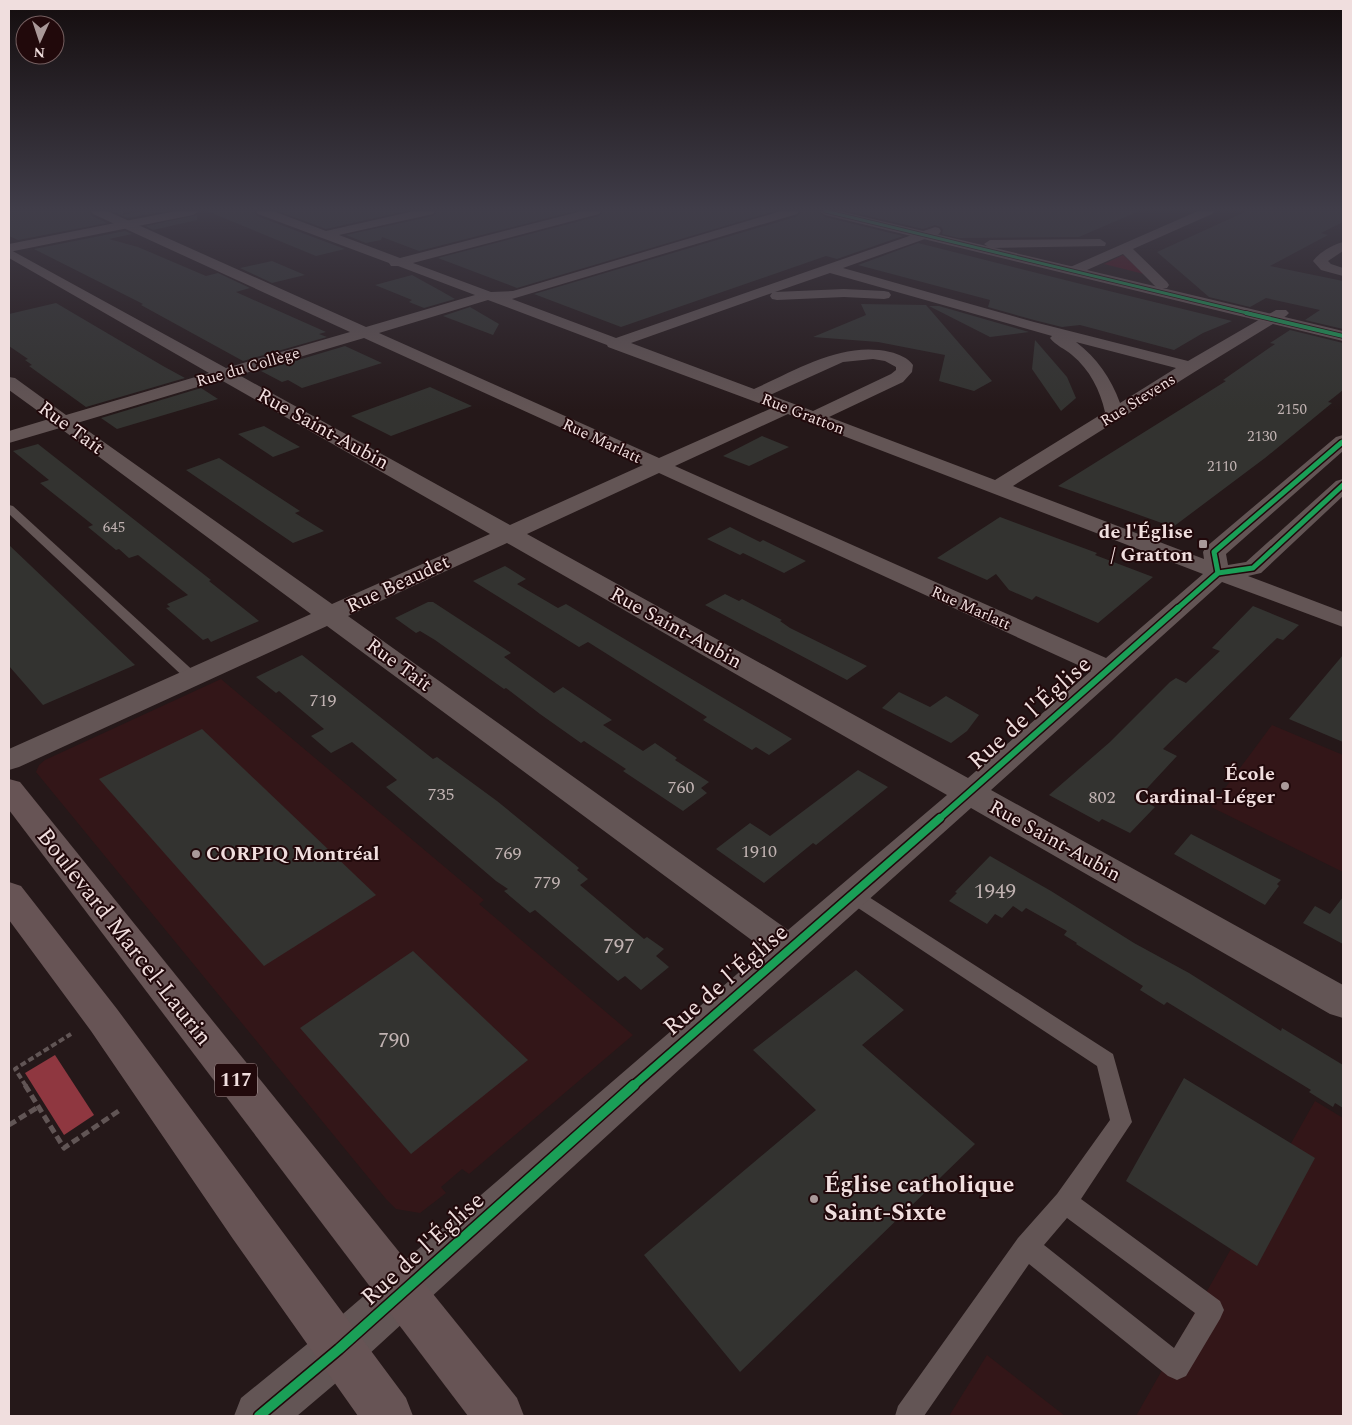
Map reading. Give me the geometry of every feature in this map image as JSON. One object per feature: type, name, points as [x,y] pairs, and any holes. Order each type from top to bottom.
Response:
[{"type":"main road","name":"Boulevard Marcel-Laurin","points":[[9,788],[401,1294],[499,1416]]},
{"type":"main road","points":[[9,895],[104,1020],[388,1416]]},
{"type":"street","name":"Rue Saint-Aubin","points":[[53,278],[1343,1003]]},
{"type":"street","name":"Rue Marlatt","points":[[244,278],[658,467],[1108,669]]},
{"type":"street","name":"Rue Gratton","points":[[438,278],[755,395],[1343,620]]},
{"type":"street","name":"Rue du Collège","points":[[488,296],[497,288],[533,278]]},
{"type":"street","name":"Rue du Collège","points":[[9,438],[488,296],[514,294],[569,278]]},
{"type":"street","points":[[614,344],[803,278]]},
{"type":"street","points":[[862,278],[1029,325],[1190,367]]},
{"type":"street","points":[[1117,278],[1276,316],[1343,328]]},
{"type":"street","points":[[1125,278],[1162,285],[1343,336]]},
{"type":"street","points":[[1154,278],[1162,285]]},
{"type":"street","points":[[740,300],[786,295],[844,293],[913,297],[948,302]]},
{"type":"street","name":"Rue Stevens","points":[[996,488],[1190,367],[1276,316]]},
{"type":"street","points":[[1029,325],[1060,339],[1088,361],[1107,389],[1114,414]]},
{"type":"street","points":[[755,395],[838,358],[852,355],[885,356],[898,360],[905,365],[904,372],[897,378],[813,418]]},
{"type":"street","name":"Rue Tait","points":[[9,382],[789,949]]},
{"type":"street","name":"Rue Beaudet","points":[[9,760],[786,408]]},
{"type":"street","points":[[1343,441],[1214,552],[1218,573],[1252,568],[1343,485]]},
{"type":"street","name":"Rue de l'Église","points":[[259,1416],[339,1349],[789,949],[1218,573]]},
{"type":"lane","points":[[9,508],[193,678]]},
{"type":"lane","points":[[852,895],[1106,1061],[1121,1122],[1065,1202],[1027,1247],[908,1416]]},
{"type":"lane","points":[[1027,1247],[1177,1367],[1211,1310],[1065,1202]]},
{"type":"path","points":[[71,1034],[15,1069],[64,1148],[120,1110]]},
{"type":"path","points":[[9,1125],[38,1107]]},
{"type":"shaded area","points":[[221,679],[484,900],[479,904],[633,1035],[469,1174],[462,1169],[441,1187],[446,1193],[420,1213],[396,1209],[386,1199],[36,772],[39,765],[45,760]]},
{"type":"shaded area","name":"École Cardinal-Léger","points":[[1272,725],[1343,755],[1343,872],[1211,807]]},
{"type":"shaded area","points":[[55,1055],[94,1115],[64,1135],[25,1073]]},
{"type":"shaded area","points":[[1315,1101],[1343,1118],[1343,1416],[1136,1416]]},
{"type":"shaded area","points":[[987,1355],[1065,1416],[949,1416]]},
{"type":"building","points":[[90,278],[228,278],[250,288],[236,292],[326,332],[319,334],[327,337],[243,361],[141,305],[143,304]]},
{"type":"building","points":[[260,278],[295,278],[272,283]]},
{"type":"building","points":[[403,278],[416,278],[455,299],[424,308],[409,302],[412,300],[375,285]]},
{"type":"building","points":[[489,278],[552,278],[517,288]]},
{"type":"building","points":[[590,278],[764,278],[621,327],[534,294]]},
{"type":"building","points":[[905,278],[1055,278],[1232,321],[1203,333],[1174,350],[1080,325],[1062,327],[1034,320],[988,307],[990,300]]},
{"type":"building","points":[[1186,278],[1326,278],[1343,281],[1343,329],[1305,320],[1320,310],[1266,298],[1250,307],[1209,297]]},
{"type":"building","points":[[56,303],[185,378],[86,407],[29,366],[32,365],[25,360],[28,359],[9,346],[9,314]]},
{"type":"building","points":[[861,304],[926,305],[992,381],[974,391],[939,381],[945,355],[878,342],[813,337],[866,315]]},
{"type":"building","points":[[929,306],[939,306],[1029,332],[990,337]]},
{"type":"building","points":[[470,307],[499,324],[493,335],[443,316]]},
{"type":"building","points":[[1290,330],[1343,343],[1343,390],[1328,402],[1332,403],[1265,458],[1173,527],[1058,486],[1226,381],[1223,380],[1275,344],[1270,343]]},
{"type":"building","points":[[1035,340],[1067,377],[1076,398],[1061,411],[1032,369]]},
{"type":"building","points":[[345,346],[382,363],[302,388],[288,380],[282,382],[261,371]]},
{"type":"building","points":[[430,387],[472,406],[391,436],[351,416]]},
{"type":"building","points":[[201,388],[218,399],[117,429],[101,418]]},
{"type":"building","points":[[264,426],[300,447],[273,457],[238,434]]},
{"type":"building","points":[[762,436],[789,447],[749,466],[723,456]]},
{"type":"building","points":[[38,444],[211,580],[209,581],[259,621],[211,642],[208,638],[203,640],[166,608],[170,607],[167,604],[188,595],[138,555],[129,558],[88,527],[93,525],[40,483],[49,480],[13,451]]},
{"type":"building","points":[[219,458],[300,511],[295,513],[324,531],[293,543],[186,470]]},
{"type":"building","points":[[1000,517],[1097,553],[1095,555],[1153,577],[1098,623],[1036,596],[1032,600],[1009,590],[996,574],[987,580],[937,558]]},
{"type":"building","points":[[730,527],[760,542],[763,540],[806,561],[784,573],[743,553],[740,555],[707,539]]},
{"type":"building","points":[[9,545],[135,665],[43,705],[9,666]]},
{"type":"building","points":[[505,566],[526,579],[517,584],[558,608],[566,604],[792,739],[769,755],[756,747],[752,750],[703,720],[707,717],[588,642],[579,647],[473,581]]},
{"type":"building","points":[[725,594],[739,601],[742,599],[782,620],[780,621],[790,628],[867,666],[847,680],[705,605]]},
{"type":"building","points":[[428,602],[433,602],[511,653],[504,657],[554,693],[563,687],[612,720],[603,725],[643,751],[655,743],[677,758],[675,760],[709,782],[701,788],[707,793],[683,811],[623,771],[626,769],[584,741],[581,743],[506,688],[504,689],[435,640],[420,631],[416,633],[395,618]]},
{"type":"building","points":[[1253,606],[1299,625],[1283,640],[1277,638],[1163,749],[1177,756],[1138,798],[1155,807],[1130,833],[1102,819],[1099,822],[1049,795],[1110,742],[1170,682],[1176,678],[1186,683],[1220,651],[1212,648]]},
{"type":"building","points":[[302,655],[433,759],[437,757],[497,801],[579,868],[577,870],[588,879],[580,885],[644,939],[647,937],[664,949],[656,956],[669,967],[641,990],[625,976],[618,981],[535,910],[530,913],[504,891],[508,889],[496,881],[386,787],[397,780],[352,742],[331,753],[311,736],[324,729],[279,691],[276,693],[256,677]]},
{"type":"building","points":[[1343,655],[1343,742],[1289,719]]},
{"type":"building","points":[[899,692],[930,707],[946,696],[979,715],[967,731],[951,743],[882,708]]},
{"type":"building","points":[[202,729],[376,895],[264,966],[99,779]]},
{"type":"building","points":[[858,770],[888,787],[816,845],[813,843],[764,883],[716,849],[750,823],[770,836]]},
{"type":"building","points":[[1191,834],[1281,880],[1277,884],[1279,886],[1265,905],[1174,854]]},
{"type":"building","points":[[990,856],[1051,891],[1134,943],[1189,973],[1281,1031],[1282,1028],[1343,1065],[1343,1108],[1335,1103],[1333,1107],[1309,1092],[1311,1090],[1167,1002],[1164,1005],[1140,990],[1143,986],[1064,935],[1067,931],[1026,908],[1022,912],[1013,906],[1002,918],[995,914],[987,924],[949,901],[957,893],[955,892]]},
{"type":"building","points":[[1343,897],[1343,944],[1303,923],[1315,906],[1330,914]]},
{"type":"building","points":[[413,951],[528,1060],[411,1154],[300,1028]]},
{"type":"building","name":"Église catholique Saint-Sixte","points":[[856,970],[904,1010],[862,1045],[975,1144],[740,1372],[644,1255],[816,1110],[753,1050]]},
{"type":"building","points":[[1184,1078],[1315,1158],[1257,1266],[1126,1181]]},
{"type":"cycle path","points":[[1101,278],[1343,336]]},
{"type":"cycle path","points":[[1218,573],[1214,552],[1343,441]]},
{"type":"cycle path","points":[[259,1416],[339,1349],[668,1055],[1218,573],[1253,568],[1343,485]]},
{"type":"place","name":"de l'Église / Gratton","points":[[1203,544]]},
{"type":"place","name":"École Cardinal-Léger","points":[[1285,786]]},
{"type":"place","name":"CORPIQ Montréal","points":[[196,854]]},
{"type":"place","name":"Église catholique Saint-Sixte","points":[[814,1199]]}]
